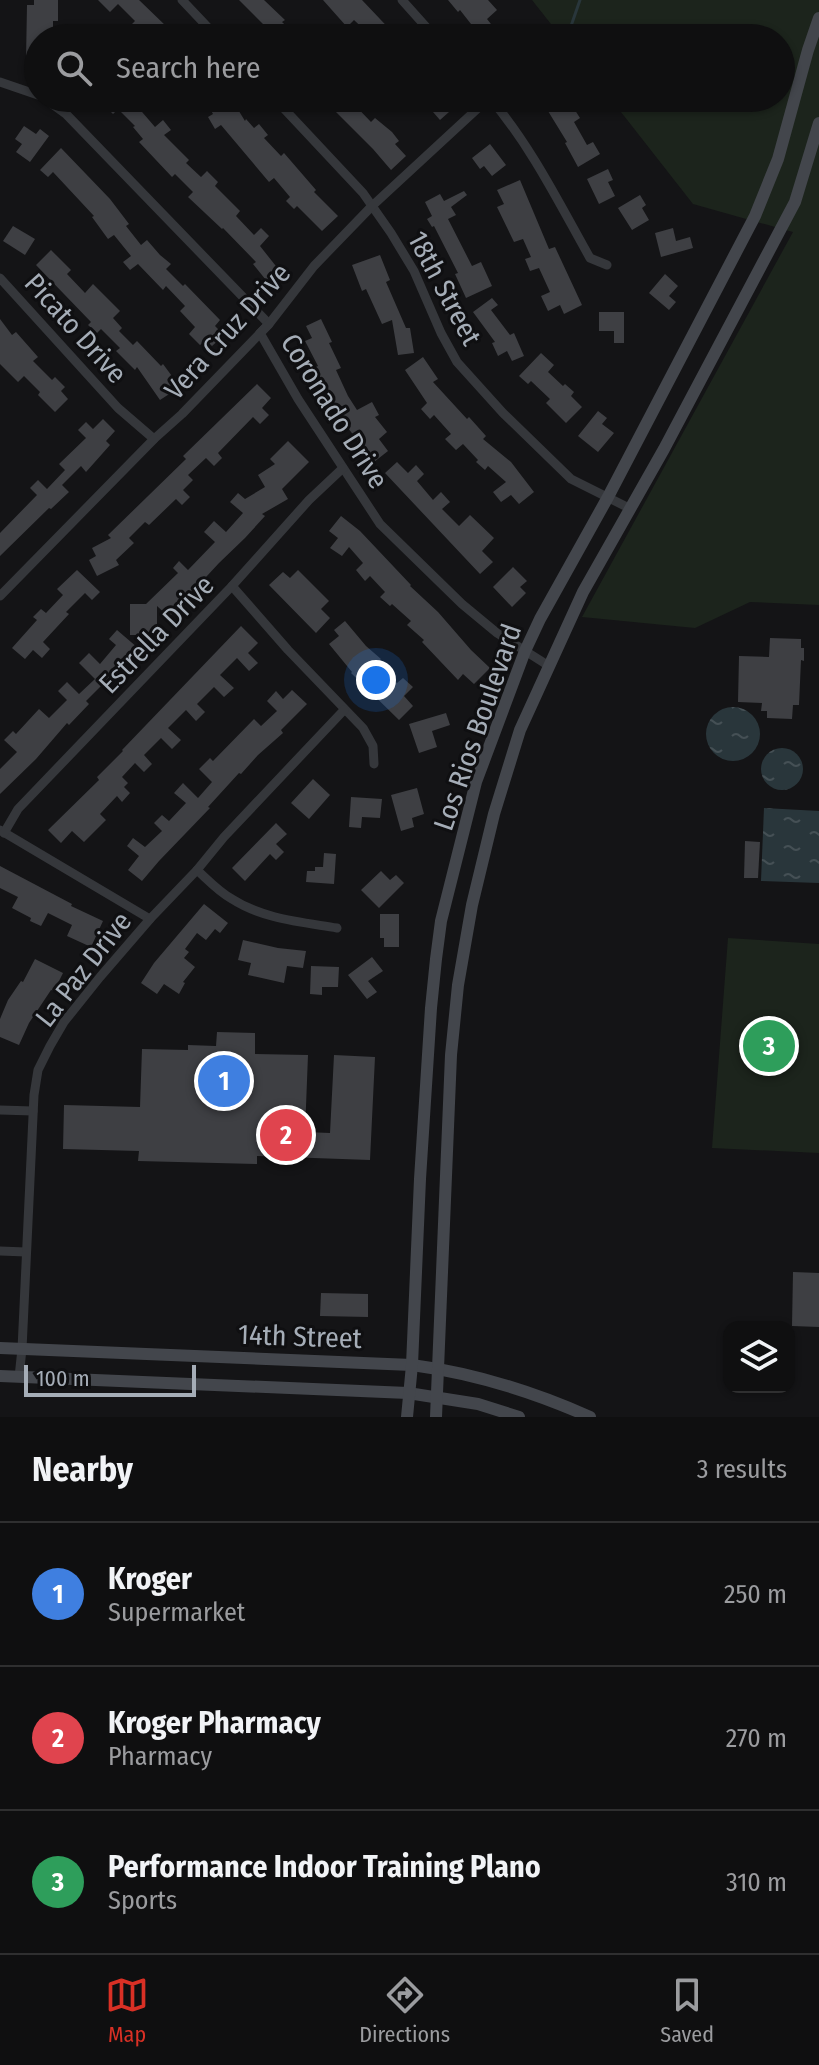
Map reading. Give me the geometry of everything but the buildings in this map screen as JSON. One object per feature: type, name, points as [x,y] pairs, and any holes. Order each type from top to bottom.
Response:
[{"type":"main road","name":"Los Rios Boulevard","points":[[795,96],[819,18]]},
{"type":"main road","name":"Los Rios Boulevard","points":[[407,1417],[436,959],[441,921],[476,782],[540,619],[608,497],[760,206],[778,159],[791,112]]},
{"type":"main road","name":"Los Rios Boulevard","points":[[436,1417],[451,1055],[469,919],[494,814],[520,730],[583,592],[631,509],[795,202],[819,123]]},
{"type":"main road","points":[[428,1049],[451,1055]]},
{"type":"main road","points":[[420,1179],[447,1180]]},
{"type":"main road","name":"14th Street","points":[[0,1348],[412,1365],[520,1391],[590,1417]]},
{"type":"main road","points":[[194,1384],[195,1356]]},
{"type":"main road","name":"14th Street","points":[[0,1376],[408,1393],[478,1404],[519,1417]]},
{"type":"street","points":[[182,0],[205,24]]},
{"type":"street","points":[[402,0],[423,24]]},
{"type":"street","points":[[0,82],[24,90]]},
{"type":"street","name":"Coronado Drive","points":[[63,112],[269,324],[260,333],[298,399],[380,524],[462,604],[497,633],[549,666]]},
{"type":"street","name":"18th Street","points":[[287,112],[363,193],[391,233],[414,271],[457,362],[503,413],[571,479],[631,509]]},
{"type":"street","name":"Vera Cruz Drive","points":[[0,596],[269,324],[314,266],[371,207],[474,112]]},
{"type":"street","points":[[502,112],[533,158],[590,258],[607,265]]},
{"type":"street","name":"Picato Drive","points":[[0,278],[118,408],[154,439]]},
{"type":"street","name":"Estrella Drive","points":[[2,831],[18,809],[232,586],[309,500],[343,468]]},
{"type":"street","points":[[232,586],[363,728],[373,746],[374,764]]},
{"type":"street","name":"La Paz Drive","points":[[19,1377],[33,1111],[38,1070],[57,1034],[100,977],[224,837],[344,710]]},
{"type":"street","points":[[2,831],[150,919]]},
{"type":"street","points":[[197,870],[229,898],[244,906],[272,917],[337,928]]},
{"type":"street","points":[[0,1110],[33,1111]]},
{"type":"street","points":[[0,1251],[26,1252]]},
{"type":"shaded area","points":[[532,0],[819,0],[819,605],[750,602],[695,628],[582,617],[793,232],[693,204],[621,112],[795,112],[795,24],[551,24]]},
{"type":"shaded area","points":[[728,938],[819,944],[819,1153],[712,1148]]},
{"type":"water","points":[[733,707],[752,715],[760,734],[752,753],[733,761],[714,753],[706,734],[714,715]]},
{"type":"water","points":[[782,748],[797,754],[803,769],[797,784],[782,790],[767,784],[761,769],[767,754]]},
{"type":"water","points":[[764,808],[819,811],[819,883],[761,881]]},
{"type":"waterway","points":[[572,24],[580,0]]},
{"type":"place","name":"Performance Indoor Training Plano","points":[[769,1046]]},
{"type":"place","name":"Kroger","points":[[224,1081]]},
{"type":"place","name":"Kroger Pharmacy","points":[[286,1135]]}]
